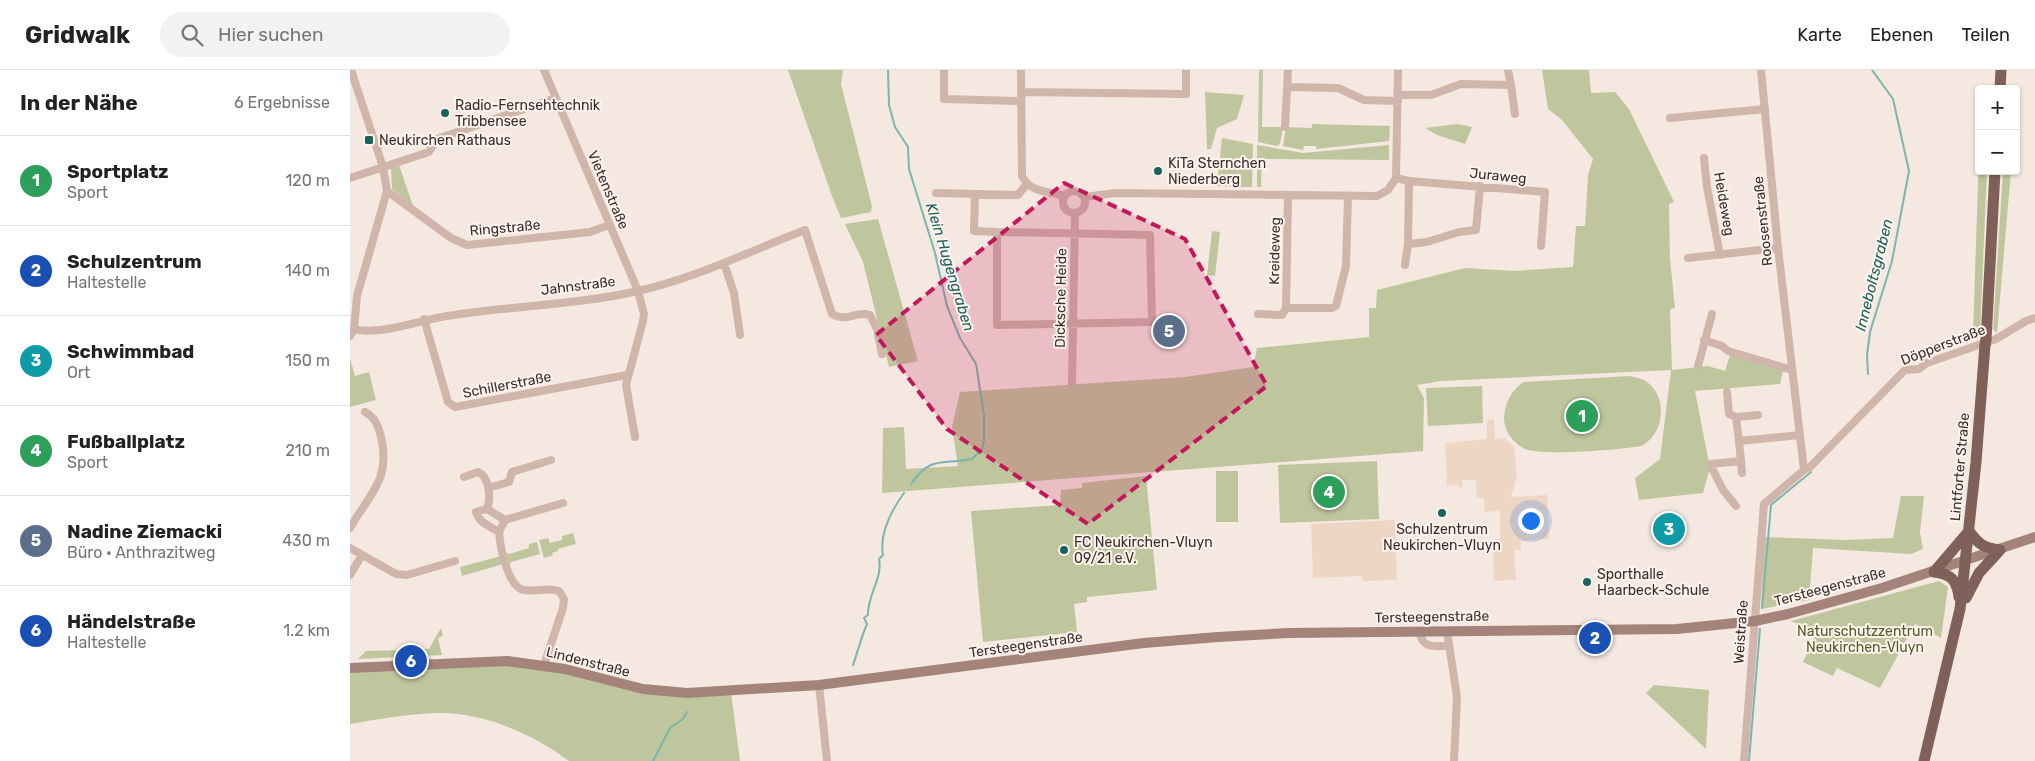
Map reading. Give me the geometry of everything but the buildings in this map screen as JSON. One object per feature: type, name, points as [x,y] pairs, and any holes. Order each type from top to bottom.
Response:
[{"type":"main road","points":[[2000,85],[2001,70]]},
{"type":"main road","name":"Lintforter Straße","points":[[1924,761],[1960,609],[1967,561],[1985,342],[1995,175]]},
{"type":"main road","points":[[1934,572],[1970,531],[1979,544],[1989,549],[2000,550]]},
{"type":"main road","points":[[1960,609],[1979,572],[2000,550]]},
{"type":"main road","points":[[1934,572],[1946,574],[1955,580],[1960,609]]},
{"type":"street","points":[[351,70],[383,167],[387,191],[357,296],[352,332]]},
{"type":"street","name":"Vietenstraße","points":[[544,70],[638,291]]},
{"type":"street","points":[[944,70],[944,100],[1021,101]]},
{"type":"street","points":[[1021,70],[1020,164],[1026,185],[1034,190],[1065,196],[1070,192],[1077,191],[1085,197],[1116,193],[1377,196],[1388,190],[1396,178],[1398,70]]},
{"type":"street","points":[[1021,92],[1186,94],[1186,70]]},
{"type":"street","points":[[1285,127],[1288,70]]},
{"type":"street","points":[[1508,70],[1515,114]]},
{"type":"street","name":"Roosenstraße","points":[[1761,70],[1778,248],[1804,470]]},
{"type":"street","points":[[1288,87],[1338,88],[1364,100],[1431,95],[1461,84],[1511,85]]},
{"type":"street","points":[[350,178],[429,152],[437,139],[556,98]]},
{"type":"street","points":[[1670,118],[1765,109]]},
{"type":"street","name":"Heideweg","points":[[1704,158],[1707,186],[1720,255]]},
{"type":"street","name":"Juraweg","points":[[1396,178],[1409,181],[1480,186],[1494,189],[1545,192],[1541,246]]},
{"type":"street","points":[[1404,265],[1408,244],[1409,181]]},
{"type":"street","points":[[936,194],[1018,195],[1026,185]]},
{"type":"street","points":[[1408,244],[1427,242],[1458,232],[1476,230],[1480,186]]},
{"type":"street","name":"Ringstraße","points":[[387,191],[451,238],[467,245],[590,232],[609,226]]},
{"type":"street","points":[[975,194],[974,232],[997,232],[1074,233],[1150,235],[1152,322],[997,325],[997,232]]},
{"type":"street","points":[[1065,196],[1065,207],[1075,213]]},
{"type":"street","name":"Kreideweg","points":[[1286,308],[1288,196]]},
{"type":"street","points":[[1258,314],[1282,315],[1286,308],[1332,308],[1336,306],[1346,266],[1348,196]]},
{"type":"street","name":"Dicksche Heide","points":[[1072,383],[1075,213],[1084,208],[1085,197]]},
{"type":"street","name":"Jahnstraße","points":[[352,332],[369,332],[424,319],[638,291],[724,263],[805,230],[832,314],[841,318],[860,314],[870,316],[877,329],[882,354]]},
{"type":"street","points":[[1688,258],[1778,248]]},
{"type":"street","points":[[724,263],[734,293],[740,335]]},
{"type":"street","points":[[635,437],[626,385],[644,314],[638,291]]},
{"type":"street","points":[[1698,366],[1712,314]]},
{"type":"street","name":"Döpperstraße","points":[[1804,470],[1810,467],[1905,370],[1919,370],[1927,362],[1996,338],[2035,318]]},
{"type":"street","name":"Schillerstraße","points":[[424,319],[448,402],[455,407],[627,375]]},
{"type":"street","points":[[1704,340],[1722,346],[1728,351],[1792,370]]},
{"type":"street","points":[[1727,392],[1729,414],[1736,417],[1758,415]]},
{"type":"street","points":[[350,528],[381,478],[385,463],[378,426],[371,416],[365,412]]},
{"type":"street","points":[[1736,417],[1742,473]]},
{"type":"street","points":[[1739,441],[1800,435]]},
{"type":"street","points":[[488,488],[509,482],[512,472],[551,460]]},
{"type":"street","points":[[1736,506],[1724,490],[1710,464],[1741,461]]},
{"type":"street","name":"Weistraße","points":[[1744,761],[1764,504],[1804,470]]},
{"type":"street","points":[[464,477],[478,472],[482,474],[488,488],[490,502],[487,510]]},
{"type":"street","points":[[499,532],[480,521],[476,512],[487,510],[505,520],[563,503]]},
{"type":"street","points":[[505,520],[499,532],[510,577],[516,587],[526,590],[551,588],[559,591],[564,599],[564,608],[544,665]]},
{"type":"street","name":"Tersteegenstraße","points":[[819,685],[1144,643],[1288,633],[1676,629],[1755,621],[1816,607],[1934,572],[2035,537]]},
{"type":"street","points":[[350,548],[396,574],[407,574],[454,560]]},
{"type":"street","points":[[350,576],[362,555]]},
{"type":"street","points":[[1419,631],[1421,640],[1427,645],[1448,646]]},
{"type":"street","points":[[1447,631],[1457,697],[1454,761]]},
{"type":"street","name":"Lindenstraße","points":[[350,668],[507,661],[544,665],[643,689],[666,692],[731,692],[819,685]]},
{"type":"street","points":[[819,685],[826,761]]},
{"type":"highlighted area","points":[[1064,183],[1185,239],[1267,386],[1088,524],[947,429],[876,335]]},
{"type":"green space","points":[[788,70],[843,70],[841,84],[872,206],[871,212],[841,218]]},
{"type":"green space","points":[[1259,70],[1263,70],[1262,127],[1283,127],[1280,144],[1277,146],[1258,142]]},
{"type":"green space","points":[[1542,70],[1589,70],[1591,93],[1615,92],[1629,109],[1674,202],[1669,204],[1670,259],[1675,308],[1670,309],[1672,370],[1708,366],[1725,371],[1730,355],[1783,370],[1780,384],[1695,391],[1710,468],[1703,493],[1639,500],[1635,478],[1660,459],[1671,370],[1441,381],[1417,385],[1424,398],[1423,451],[882,493],[883,428],[904,427],[906,469],[958,466],[952,427],[960,392],[1185,377],[1253,367],[1257,348],[1369,337],[1369,308],[1376,308],[1377,290],[1465,268],[1514,271],[1573,267],[1576,226],[1585,226],[1588,175],[1593,159],[1562,120],[1548,109]]},
{"type":"green space","points":[[1205,92],[1244,95],[1237,119],[1217,128],[1211,149],[1207,149]]},
{"type":"green space","points":[[1312,124],[1390,126],[1389,141],[1316,149],[1316,146],[1304,146],[1303,150],[1283,146],[1286,127],[1312,128]]},
{"type":"green space","points":[[1457,124],[1472,127],[1465,144],[1437,135],[1425,128]]},
{"type":"green space","points":[[1222,138],[1253,144],[1252,187],[1217,186]]},
{"type":"green space","points":[[1257,145],[1303,153],[1389,145],[1389,160],[1262,159],[1261,187],[1257,187]]},
{"type":"green space","points":[[399,165],[413,206],[392,189],[391,168]]},
{"type":"green space","points":[[1978,175],[1987,175],[1980,332],[1973,333]]},
{"type":"green space","points":[[2003,175],[2011,175],[1997,333],[1993,329]]},
{"type":"green space","points":[[878,219],[918,361],[889,367],[863,262],[845,224]]},
{"type":"green space","points":[[1212,231],[1220,232],[1215,276],[1207,275]]},
{"type":"green space","points":[[350,358],[355,376],[369,372],[376,400],[350,407]]},
{"type":"green space","points":[[1629,376],[1644,380],[1652,386],[1660,404],[1661,414],[1655,433],[1649,441],[1641,446],[1582,452],[1534,451],[1525,449],[1513,440],[1507,432],[1504,418],[1507,402],[1512,393],[1524,382]]},
{"type":"green space","points":[[1482,386],[1483,423],[1428,426],[1426,388]]},
{"type":"green space","points":[[1377,461],[1379,519],[1280,523],[1278,465]]},
{"type":"green space","points":[[1216,471],[1238,471],[1238,522],[1216,522]]},
{"type":"green space","name":"FC Neukirchen-Vluyn 09/21 e.V.","points":[[1146,476],[1157,590],[1087,597],[1087,602],[1074,604],[1077,632],[983,642],[971,511],[1060,505],[1061,490],[1082,488],[1082,483]]},
{"type":"green space","points":[[1901,496],[1924,496],[1920,532],[1923,549],[1911,554],[1813,548],[1809,600],[1761,609],[1764,537],[1845,540],[1893,538]]},
{"type":"green space","points":[[573,533],[576,544],[558,549],[558,551],[552,553],[553,555],[544,558],[539,540],[548,538],[550,543],[562,540],[562,536]]},
{"type":"green space","points":[[537,542],[540,554],[511,562],[510,565],[506,552],[509,554],[529,548],[529,544]]},
{"type":"green space","points":[[501,556],[503,564],[462,576],[460,567]]},
{"type":"green space","name":"Naturschutzzentrum Neukirchen-Vluyn","points":[[1939,581],[1948,587],[1941,638],[1915,624],[1880,688],[1837,668],[1833,676],[1803,662],[1817,632],[1791,621]]},
{"type":"green space","points":[[441,628],[443,636],[438,638],[442,655],[358,659],[366,651],[429,649]]},
{"type":"green space","points":[[507,661],[616,683],[731,692],[740,761],[569,761],[540,742],[507,726],[472,716],[455,714],[416,714],[350,724],[350,669]]},
{"type":"green space","points":[[1654,685],[1709,690],[1706,749],[1646,693]]},
{"type":"shaded area","points":[[1494,419],[1495,439],[1505,438],[1514,446],[1517,477],[1511,497],[1547,495],[1549,539],[1521,541],[1521,550],[1514,550],[1516,580],[1494,581],[1494,540],[1500,539],[1500,511],[1485,512],[1484,498],[1477,498],[1476,480],[1462,480],[1463,487],[1459,488],[1458,485],[1447,486],[1445,443],[1487,439],[1487,420]]},
{"type":"shaded area","points":[[1395,520],[1397,580],[1363,581],[1362,576],[1313,578],[1311,524]]},
{"type":"waterway","name":"Klein Hugengraben","points":[[888,70],[889,105],[895,127],[908,147],[909,169],[935,253],[947,306],[960,338],[976,364],[984,415],[982,449],[972,459],[931,465],[918,475],[911,484]]},
{"type":"waterway","name":"Inneboltsgraben","points":[[1868,374],[1867,355],[1870,332],[1892,261],[1909,171],[1893,99],[1872,70]]},
{"type":"waterway","name":"Inneboltsgraben","points":[[1762,608],[1771,505],[1811,472]]},
{"type":"waterway","name":"Klein Hugengraben","points":[[853,665],[867,624],[864,618],[868,615],[868,608],[879,573],[879,559],[883,555],[884,530],[904,493]]},
{"type":"waterway","name":"Inneboltsgraben","points":[[1749,761],[1760,629]]},
{"type":"waterway","points":[[653,761],[670,728],[683,719],[687,712]]},
{"type":"place","name":"Radio-Fernsehtechnik Tribbensee","points":[[445,113]]},
{"type":"place","name":"Neukirchen Rathaus","points":[[369,140]]},
{"type":"place","name":"KiTa Sternchen Niederberg","points":[[1158,171]]},
{"type":"place","name":"Nadine Ziemacki","points":[[1169,331]]},
{"type":"place","name":"Sportplatz","points":[[1582,416]]},
{"type":"place","name":"Fußballplatz","points":[[1329,492]]},
{"type":"place","name":"Schulzentrum Neukirchen-Vluyn","points":[[1442,513]]},
{"type":"place","name":"Schwimmbad","points":[[1669,529]]},
{"type":"place","name":"FC Neukirchen-Vluyn 09/21 e.V.","points":[[1064,550]]},
{"type":"place","name":"Sporthalle Haarbeck-Schule","points":[[1587,582]]},
{"type":"place","name":"Schulzentrum","points":[[1595,638]]},
{"type":"place","name":"Händelstraße","points":[[411,661]]}]
